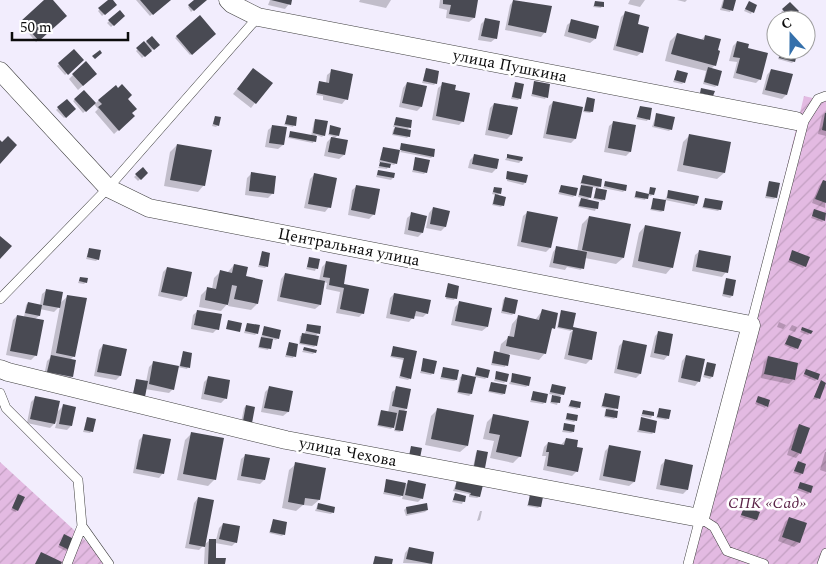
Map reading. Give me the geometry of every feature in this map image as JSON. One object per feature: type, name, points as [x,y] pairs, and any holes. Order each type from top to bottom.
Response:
[{"type":"street","name":"улица Пушкина","points":[[228,0],[232,4],[258,17],[799,121]]},
{"type":"street","name":"Центральная улица","points":[[0,70],[108,188],[149,208],[751,325]]},
{"type":"street","points":[[700,518],[751,325]]},
{"type":"street","name":"улица Чехова","points":[[0,369],[286,440],[700,518]]},
{"type":"lane","points":[[0,299],[108,188],[258,17]]},
{"type":"lane","points":[[751,325],[799,121],[818,99],[826,96]]},
{"type":"lane","points":[[0,393],[6,408],[78,480],[82,526],[67,564]]},
{"type":"lane","points":[[688,564],[700,518],[714,527],[727,551],[764,564]]},
{"type":"lane","points":[[82,526],[109,564]]},
{"type":"lane","points":[[822,564],[826,554]]},
{"type":"green space","name":"СПК «Сад»","points":[[804,96],[826,101],[826,564],[691,564]]},
{"type":"green space","points":[[0,462],[111,564],[0,564]]},
{"type":"building","points":[[44,0],[53,0],[67,16],[39,41],[21,21]]},
{"type":"building","points":[[108,0],[113,0],[117,5],[105,15],[98,8]]},
{"type":"building","points":[[140,0],[171,0],[153,15]]},
{"type":"building","points":[[194,0],[207,0],[194,11],[188,5]]},
{"type":"building","points":[[271,0],[292,0],[291,5]]},
{"type":"building","points":[[443,0],[478,0],[475,18],[449,14],[451,5],[443,4]]},
{"type":"building","points":[[513,0],[552,6],[546,33],[508,25]]},
{"type":"building","points":[[724,0],[736,0],[733,11],[722,8]]},
{"type":"building","points":[[595,1],[604,2],[604,7],[594,6]]},
{"type":"building","points":[[749,1],[757,5],[754,13],[745,9]]},
{"type":"building","points":[[790,2],[798,10],[783,10]]},
{"type":"building","points":[[120,10],[125,16],[114,26],[108,20]]},
{"type":"building","points":[[625,11],[640,15],[638,24],[649,27],[643,53],[616,46]]},
{"type":"building","points":[[200,15],[216,34],[192,55],[176,36]]},
{"type":"building","points":[[485,18],[500,21],[497,39],[481,36]]},
{"type":"building","points":[[571,19],[599,26],[596,39],[568,32]]},
{"type":"building","points":[[677,33],[704,40],[705,35],[721,39],[716,66],[671,54]]},
{"type":"building","points":[[152,36],[160,45],[154,50],[146,41]]},
{"type":"building","points":[[144,41],[152,51],[145,57],[136,48]]},
{"type":"building","points":[[737,41],[749,44],[748,48],[766,52],[766,60],[761,80],[736,73],[740,58],[733,57]]},
{"type":"building","points":[[74,49],[84,60],[68,75],[58,63]]},
{"type":"building","points":[[100,50],[102,53],[95,59],[92,56]]},
{"type":"building","points":[[86,61],[97,74],[83,86],[72,74]]},
{"type":"building","points":[[708,67],[722,71],[718,86],[704,82]]},
{"type":"building","points":[[253,68],[273,83],[256,104],[237,89]]},
{"type":"building","points":[[426,68],[439,71],[437,84],[423,81]]},
{"type":"building","points":[[331,69],[353,74],[348,100],[317,93],[319,81],[329,83]]},
{"type":"building","points":[[771,69],[793,74],[787,95],[765,90]]},
{"type":"building","points":[[677,70],[688,73],[685,83],[674,80]]},
{"type":"building","points":[[534,81],[550,84],[548,98],[532,94]]},
{"type":"building","points":[[407,82],[427,86],[422,107],[402,103]]},
{"type":"building","points":[[442,82],[456,85],[455,90],[470,93],[464,122],[436,116]]},
{"type":"building","points":[[515,82],[524,84],[521,99],[512,97]]},
{"type":"building","points":[[122,84],[132,95],[128,99],[137,109],[132,113],[135,116],[119,131],[98,107],[102,104],[98,100],[116,85],[118,88]]},
{"type":"building","points":[[701,88],[715,91],[713,96],[700,93]]},
{"type":"building","points":[[84,90],[96,103],[86,112],[74,99]]},
{"type":"building","points":[[587,97],[595,99],[593,112],[584,111]]},
{"type":"building","points":[[67,99],[76,109],[66,118],[57,107]]},
{"type":"building","points":[[553,101],[583,107],[576,139],[546,134]]},
{"type":"building","points":[[494,103],[518,107],[512,135],[488,130]]},
{"type":"building","points":[[640,106],[652,108],[650,120],[637,117]]},
{"type":"building","points":[[656,113],[675,117],[672,130],[654,126]]},
{"type":"building","points":[[826,113],[826,131],[822,130]]},
{"type":"building","points":[[287,115],[297,117],[296,126],[285,124]]},
{"type":"building","points":[[215,116],[221,117],[219,126],[213,124]]},
{"type":"building","points":[[396,117],[412,120],[411,128],[394,125]]},
{"type":"building","points":[[315,119],[328,121],[325,136],[313,133]]},
{"type":"building","points":[[613,121],[636,125],[631,152],[608,148]]},
{"type":"building","points":[[272,125],[287,127],[284,145],[269,143]]},
{"type":"building","points":[[330,125],[341,128],[339,136],[329,134]]},
{"type":"building","points":[[395,127],[411,130],[410,137],[393,134]]},
{"type":"building","points":[[290,131],[317,136],[316,142],[289,137]]},
{"type":"building","points":[[689,134],[731,142],[725,173],[683,165]]},
{"type":"building","points":[[8,136],[17,145],[0,164],[0,140],[2,142]]},
{"type":"building","points":[[331,137],[348,140],[345,155],[328,152]]},
{"type":"building","points":[[401,143],[435,149],[434,157],[400,150]]},
{"type":"building","points":[[177,144],[212,150],[205,186],[170,180]]},
{"type":"building","points":[[383,147],[400,150],[397,164],[380,160]]},
{"type":"building","points":[[474,154],[499,159],[497,169],[472,164]]},
{"type":"building","points":[[507,154],[523,157],[522,161],[507,158]]},
{"type":"building","points":[[415,157],[430,160],[427,173],[413,170]]},
{"type":"building","points":[[380,162],[391,164],[390,168],[379,166]]},
{"type":"building","points":[[143,167],[148,173],[141,180],[135,174]]},
{"type":"building","points":[[378,170],[395,173],[394,178],[377,175]]},
{"type":"building","points":[[507,171],[528,175],[526,183],[506,179]]},
{"type":"building","points":[[251,172],[276,176],[274,194],[249,191]]},
{"type":"building","points":[[314,173],[337,178],[331,208],[308,204]]},
{"type":"building","points":[[583,175],[602,179],[601,187],[581,183]]},
{"type":"building","points":[[823,180],[826,181],[826,203],[815,199]]},
{"type":"building","points":[[605,181],[627,185],[626,191],[604,186]]},
{"type":"building","points":[[769,181],[780,183],[777,198],[766,196]]},
{"type":"building","points":[[356,185],[380,189],[375,215],[351,210]]},
{"type":"building","points":[[561,185],[578,188],[576,196],[559,192]]},
{"type":"building","points":[[581,185],[593,187],[591,198],[579,195]]},
{"type":"building","points":[[494,187],[502,188],[501,194],[493,192]]},
{"type":"building","points":[[650,187],[656,188],[654,195],[649,194]]},
{"type":"building","points":[[596,188],[607,190],[605,200],[594,198]]},
{"type":"building","points":[[668,190],[699,196],[697,204],[667,198]]},
{"type":"building","points":[[636,191],[649,194],[648,199],[635,197]]},
{"type":"building","points":[[495,194],[506,197],[504,206],[493,204]]},
{"type":"building","points":[[581,198],[599,202],[598,209],[579,206]]},
{"type":"building","points":[[653,198],[666,200],[664,211],[651,209]]},
{"type":"building","points":[[705,198],[723,201],[721,210],[703,207]]},
{"type":"building","points":[[433,207],[450,211],[446,227],[430,224]]},
{"type":"building","points":[[814,209],[826,213],[825,221],[812,216]]},
{"type":"building","points":[[527,211],[558,217],[551,248],[521,242]]},
{"type":"building","points":[[411,212],[427,216],[423,233],[408,230]]},
{"type":"building","points":[[589,216],[631,224],[624,258],[582,250]]},
{"type":"building","points":[[645,225],[681,232],[673,268],[638,261]]},
{"type":"building","points":[[0,236],[12,246],[0,259]]},
{"type":"building","points":[[556,246],[587,252],[584,269],[553,263]]},
{"type":"building","points":[[89,248],[101,250],[99,260],[87,257]]},
{"type":"building","points":[[699,250],[731,256],[728,273],[696,267]]},
{"type":"building","points":[[792,250],[810,257],[806,267],[789,260]]},
{"type":"building","points":[[262,251],[270,253],[268,267],[259,265]]},
{"type":"building","points":[[309,257],[320,259],[318,269],[307,267]]},
{"type":"building","points":[[326,261],[347,265],[344,284],[369,289],[364,314],[340,309],[344,288],[329,285],[330,278],[323,277]]},
{"type":"building","points":[[234,264],[248,267],[246,276],[263,280],[258,304],[234,299],[237,286],[232,285],[228,305],[205,300],[207,287],[216,289],[220,270],[232,273]]},
{"type":"building","points":[[167,267],[192,272],[187,297],[161,292]]},
{"type":"building","points":[[285,273],[325,281],[321,305],[280,297]]},
{"type":"building","points":[[80,277],[88,278],[87,283],[79,281]]},
{"type":"building","points":[[726,278],[736,280],[733,296],[723,294]]},
{"type":"building","points":[[448,283],[459,286],[457,299],[445,297]]},
{"type":"building","points":[[46,289],[63,292],[60,308],[43,305]]},
{"type":"building","points":[[394,293],[431,300],[428,314],[416,311],[414,319],[390,314]]},
{"type":"building","points":[[67,295],[87,298],[75,357],[56,353]]},
{"type":"building","points":[[505,297],[518,300],[515,314],[502,311]]},
{"type":"building","points":[[459,301],[492,308],[488,327],[455,321]]},
{"type":"building","points":[[28,302],[42,305],[40,316],[25,313]]},
{"type":"building","points":[[542,309],[558,313],[555,329],[552,328],[546,354],[506,346],[508,336],[514,337],[518,315],[539,320]]},
{"type":"building","points":[[197,310],[222,314],[219,330],[194,325]]},
{"type":"building","points":[[561,310],[576,313],[573,327],[597,332],[592,360],[568,355],[573,330],[558,327]]},
{"type":"building","points":[[17,315],[44,320],[37,356],[10,351]]},
{"type":"building","points":[[228,320],[242,323],[240,332],[226,329]]},
{"type":"building","points":[[247,323],[260,325],[258,334],[245,331]]},
{"type":"building","points":[[307,324],[321,326],[320,334],[306,331]]},
{"type":"building","points":[[264,326],[281,330],[279,339],[262,335]]},
{"type":"building","points":[[802,327],[813,331],[811,334],[801,330]]},
{"type":"building","points":[[658,331],[673,334],[669,356],[654,353]]},
{"type":"building","points":[[302,333],[319,336],[317,346],[300,343]]},
{"type":"building","points":[[789,335],[802,340],[798,349],[785,344]]},
{"type":"building","points":[[261,337],[273,339],[271,349],[259,347]]},
{"type":"building","points":[[623,340],[647,345],[641,374],[617,369]]},
{"type":"building","points":[[289,342],[298,344],[296,357],[286,355]]},
{"type":"building","points":[[103,344],[127,349],[121,376],[97,372]]},
{"type":"building","points":[[393,346],[417,351],[411,379],[400,376],[404,358],[391,356]]},
{"type":"building","points":[[304,347],[317,350],[316,353],[303,350]]},
{"type":"building","points":[[183,351],[192,353],[190,368],[180,366]]},
{"type":"building","points":[[494,351],[510,355],[508,366],[492,363]]},
{"type":"building","points":[[51,355],[76,360],[73,377],[47,372]]},
{"type":"building","points":[[686,355],[705,359],[700,382],[681,378]]},
{"type":"building","points":[[768,356],[798,363],[795,380],[764,374]]},
{"type":"building","points":[[423,358],[437,361],[434,374],[421,371]]},
{"type":"building","points":[[153,361],[179,366],[174,390],[149,384]]},
{"type":"building","points":[[707,362],[716,364],[713,377],[704,375]]},
{"type":"building","points":[[443,367],[459,370],[457,380],[441,377]]},
{"type":"building","points":[[477,367],[490,370],[488,378],[475,375]]},
{"type":"building","points":[[806,369],[820,374],[818,380],[804,374]]},
{"type":"building","points":[[496,371],[509,374],[507,382],[495,379]]},
{"type":"building","points":[[512,373],[531,377],[529,386],[511,382]]},
{"type":"building","points":[[462,374],[476,377],[472,394],[458,392]]},
{"type":"building","points":[[208,376],[230,380],[227,399],[204,394]]},
{"type":"building","points":[[136,379],[148,381],[145,397],[133,394]]},
{"type":"building","points":[[821,380],[826,383],[820,399],[814,397]]},
{"type":"building","points":[[491,382],[507,385],[505,394],[489,391]]},
{"type":"building","points":[[552,384],[566,387],[564,395],[550,392]]},
{"type":"building","points":[[269,386],[293,391],[289,412],[264,408]]},
{"type":"building","points":[[396,386],[411,389],[407,409],[392,406]]},
{"type":"building","points":[[533,391],[548,394],[546,403],[531,400]]},
{"type":"building","points":[[605,393],[620,396],[618,409],[602,406]]},
{"type":"building","points":[[552,395],[561,397],[560,403],[551,402]]},
{"type":"building","points":[[35,396],[60,401],[55,424],[30,419]]},
{"type":"building","points":[[758,396],[770,400],[768,407],[756,402]]},
{"type":"building","points":[[571,400],[581,402],[580,408],[569,406]]},
{"type":"building","points":[[63,404],[76,407],[72,426],[59,424]]},
{"type":"building","points":[[246,405],[255,407],[252,423],[243,421]]},
{"type":"building","points":[[437,408],[474,415],[468,446],[431,439]]},
{"type":"building","points":[[659,408],[671,410],[669,419],[657,417]]},
{"type":"building","points":[[606,409],[618,411],[617,418],[605,416]]},
{"type":"building","points":[[381,410],[397,413],[394,428],[378,425]]},
{"type":"building","points":[[399,410],[407,411],[403,431],[395,430]]},
{"type":"building","points":[[643,410],[654,412],[654,416],[642,414]]},
{"type":"building","points":[[567,413],[578,415],[577,421],[566,419]]},
{"type":"building","points":[[493,414],[529,421],[521,457],[496,452],[500,435],[489,433]]},
{"type":"building","points":[[87,417],[96,419],[93,432],[84,430]]},
{"type":"building","points":[[641,417],[657,421],[655,433],[639,430]]},
{"type":"building","points":[[564,423],[575,425],[574,432],[563,430]]},
{"type":"building","points":[[799,424],[810,428],[801,454],[791,450]]},
{"type":"building","points":[[191,432],[224,438],[216,480],[183,474]]},
{"type":"building","points":[[143,434],[171,439],[164,474],[136,469]]},
{"type":"building","points":[[566,438],[578,440],[577,447],[583,448],[578,472],[547,466],[549,452],[546,452],[548,442],[564,445]]},
{"type":"building","points":[[609,445],[641,451],[635,482],[603,476]]},
{"type":"building","points":[[411,446],[422,448],[420,458],[409,456]]},
{"type":"building","points":[[477,450],[488,452],[485,468],[474,466]]},
{"type":"building","points":[[245,454],[270,458],[265,480],[241,476]]},
{"type":"building","points":[[665,459],[693,465],[688,490],[660,485]]},
{"type":"building","points":[[798,461],[806,464],[803,474],[794,471]]},
{"type":"building","points":[[295,462],[326,468],[320,500],[305,498],[304,505],[288,502]]},
{"type":"building","points":[[386,479],[406,483],[403,496],[384,492]]},
{"type":"building","points":[[457,479],[483,485],[480,497],[455,489]]},
{"type":"building","points":[[408,480],[426,484],[423,499],[405,495]]},
{"type":"building","points":[[800,482],[813,486],[811,493],[798,488]]},
{"type":"building","points":[[455,493],[466,496],[465,502],[453,500]]},
{"type":"building","points":[[18,494],[25,497],[18,511],[12,508]]},
{"type":"building","points":[[530,494],[543,497],[541,507],[528,505]]},
{"type":"building","points":[[198,497],[214,500],[205,547],[189,544]]},
{"type":"building","points":[[318,503],[335,507],[334,513],[317,509]]},
{"type":"building","points":[[427,503],[428,510],[407,514],[406,507]]},
{"type":"building","points":[[744,507],[760,512],[757,520],[741,515]]},
{"type":"building","points":[[789,517],[807,523],[800,543],[782,537]]},
{"type":"building","points":[[273,519],[287,522],[285,535],[270,532]]},
{"type":"building","points":[[223,523],[240,526],[237,543],[219,539]]},
{"type":"building","points":[[64,534],[74,539],[69,550],[59,545]]},
{"type":"building","points":[[209,539],[216,539],[216,558],[226,558],[225,564],[208,564]]},
{"type":"building","points":[[409,547],[434,552],[432,564],[406,559]]},
{"type":"building","points":[[41,552],[62,562],[61,564],[35,564]]},
{"type":"building","points":[[375,556],[393,559],[392,564],[373,564]]}]
